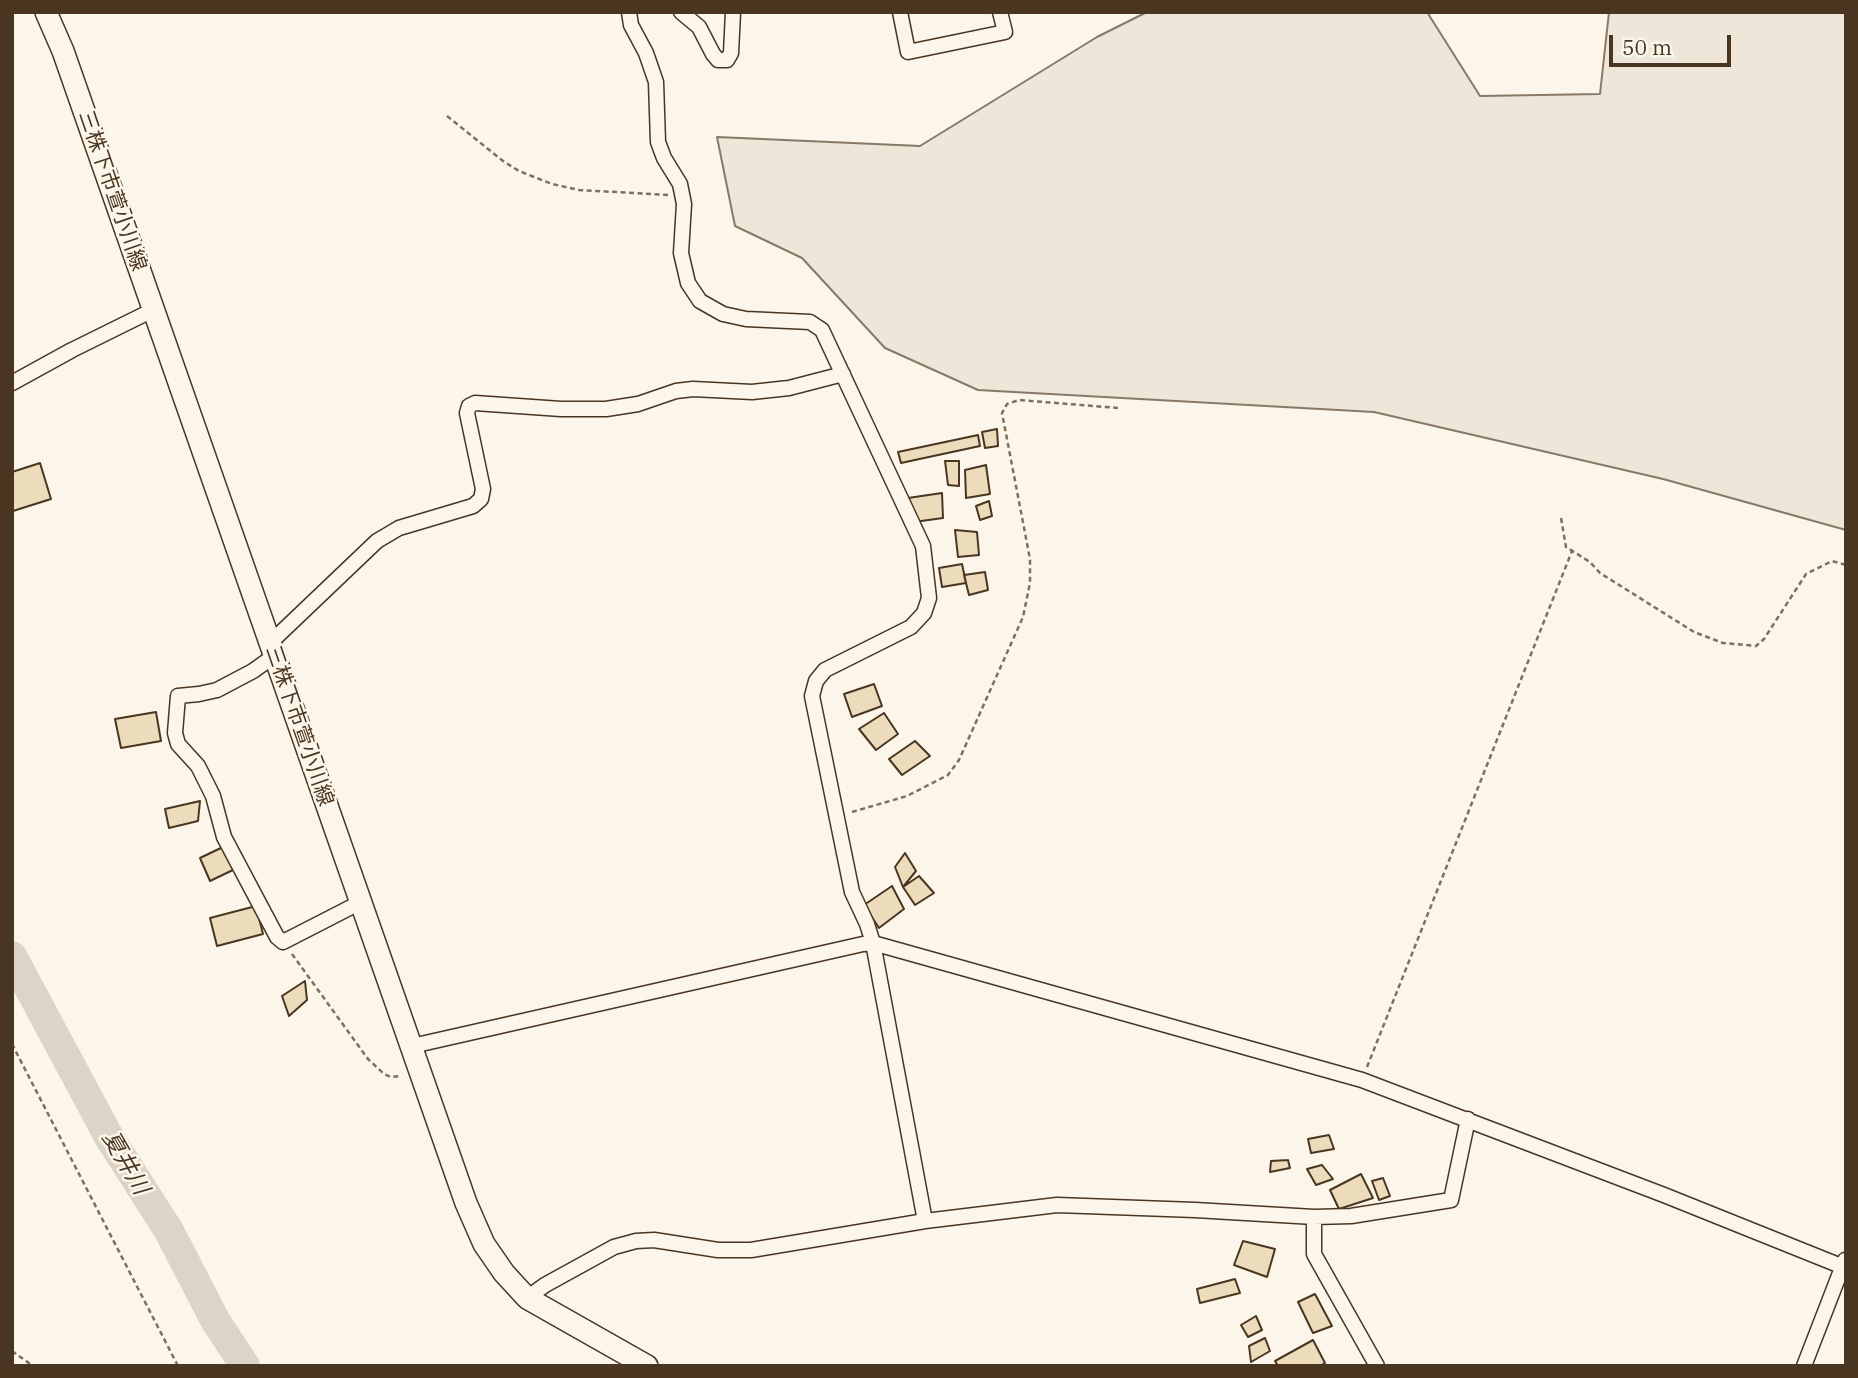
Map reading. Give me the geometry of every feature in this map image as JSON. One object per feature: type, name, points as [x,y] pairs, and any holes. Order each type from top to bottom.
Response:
[{"type":"main road","name":"三株下市萱小川線","points":[[46,12],[63,51],[466,1203],[484,1244],[504,1273],[527,1298],[647,1366]]},
{"type":"street","points":[[629,12],[631,26],[646,53],[656,82],[658,142],[664,159],[680,184],[684,204],[681,253],[688,283],[700,301],[723,314],[746,319],[810,321],[822,330],[923,545],[929,598],[924,613],[911,627],[825,670],[816,681],[812,696],[852,892],[873,943],[923,1211]]},
{"type":"street","points":[[681,12],[699,27],[718,60],[727,60],[731,53],[733,12]]},
{"type":"street","points":[[900,12],[908,52],[1005,32],[1000,12]]},
{"type":"street","points":[[12,383],[153,310]]},
{"type":"street","points":[[361,902],[283,942],[277,937],[224,838],[213,796],[198,766],[178,744],[175,733],[178,696],[216,690],[253,671],[377,541],[399,528],[473,506],[481,499],[484,489],[467,413],[469,406],[475,403],[606,409],[638,404],[676,391],[692,389],[752,392],[789,388],[844,374]]},
{"type":"street","points":[[412,1046],[873,943],[1362,1080],[1845,1263],[1804,1366]]},
{"type":"street","points":[[527,1298],[545,1284],[614,1247],[636,1241],[718,1250],[751,1250],[923,1211],[1057,1205],[1314,1217],[1351,1216],[1451,1200],[1468,1119]]},
{"type":"street","points":[[1314,1217],[1314,1254],[1377,1366]]},
{"type":"path","points":[[447,116],[503,161],[519,171],[552,184],[579,190],[682,196]]},
{"type":"path","points":[[836,817],[908,796],[948,775],[960,760],[1023,617],[1030,583],[1030,559],[1002,413],[1007,404],[1019,400],[1118,408]]},
{"type":"path","points":[[1561,518],[1566,547],[1590,562],[1600,573],[1694,632],[1723,643],[1747,647],[1756,646],[1764,639],[1806,573],[1832,561],[1846,565]]},
{"type":"path","points":[[1362,1080],[1572,551]]},
{"type":"path","points":[[283,942],[368,1059],[384,1074],[398,1077],[420,1069]]},
{"type":"path","points":[[12,1044],[178,1366]]},
{"type":"path","points":[[12,1351],[33,1366]]},
{"type":"shaded area","points":[[1147,12],[1427,12],[1480,96],[1600,94],[1609,12],[1846,12],[1846,530],[1663,479],[1374,412],[978,390],[885,348],[802,258],[735,226],[717,137],[920,146],[1097,37]]},
{"type":"building","points":[[997,429],[998,446],[985,448],[982,432]]},
{"type":"building","points":[[978,435],[980,446],[901,463],[898,452]]},
{"type":"building","points":[[945,461],[959,461],[959,486],[948,485]]},
{"type":"building","points":[[40,463],[51,499],[13,511],[12,472]]},
{"type":"building","points":[[986,465],[990,494],[966,498],[965,470]]},
{"type":"building","points":[[942,493],[943,518],[914,522],[908,498]]},
{"type":"building","points":[[989,501],[992,516],[980,520],[976,506]]},
{"type":"building","points":[[955,530],[977,532],[979,555],[958,557]]},
{"type":"building","points":[[962,564],[966,583],[942,587],[939,568]]},
{"type":"building","points":[[985,572],[988,590],[969,595],[964,575]]},
{"type":"building","points":[[874,684],[882,706],[852,717],[844,694]]},
{"type":"building","points":[[156,712],[161,741],[121,748],[115,719]]},
{"type":"building","points":[[884,713],[898,734],[876,750],[859,729]]},
{"type":"building","points":[[915,741],[930,756],[902,775],[889,759]]},
{"type":"building","points":[[200,801],[198,821],[169,828],[165,809]]},
{"type":"building","points":[[225,846],[235,869],[210,881],[200,858]]},
{"type":"building","points":[[905,853],[916,871],[903,887],[895,867]]},
{"type":"building","points":[[919,876],[934,893],[915,905],[903,887]]},
{"type":"building","points":[[892,886],[904,909],[879,928],[864,905]]},
{"type":"building","points":[[256,906],[263,934],[217,946],[210,918]]},
{"type":"building","points":[[305,981],[307,1000],[289,1016],[282,996]]},
{"type":"building","points":[[1329,1135],[1334,1149],[1311,1153],[1308,1139]]},
{"type":"building","points":[[1288,1160],[1290,1168],[1270,1172],[1271,1161]]},
{"type":"building","points":[[1322,1165],[1333,1179],[1316,1185],[1307,1169]]},
{"type":"building","points":[[1361,1174],[1373,1198],[1339,1209],[1330,1190]]},
{"type":"building","points":[[1383,1178],[1390,1196],[1379,1200],[1372,1181]]},
{"type":"building","points":[[1243,1241],[1275,1249],[1267,1277],[1234,1265]]},
{"type":"building","points":[[1235,1279],[1240,1293],[1200,1303],[1197,1289]]},
{"type":"building","points":[[1315,1294],[1332,1326],[1313,1333],[1298,1302]]},
{"type":"building","points":[[1256,1316],[1262,1330],[1248,1337],[1241,1325]]},
{"type":"building","points":[[1265,1338],[1270,1351],[1251,1362],[1249,1346]]},
{"type":"building","points":[[1313,1340],[1325,1363],[1320,1366],[1278,1366],[1275,1361]]},
{"type":"waterway","name":"夏井川","points":[[12,956],[109,1137],[169,1231],[215,1320],[245,1366]]}]
